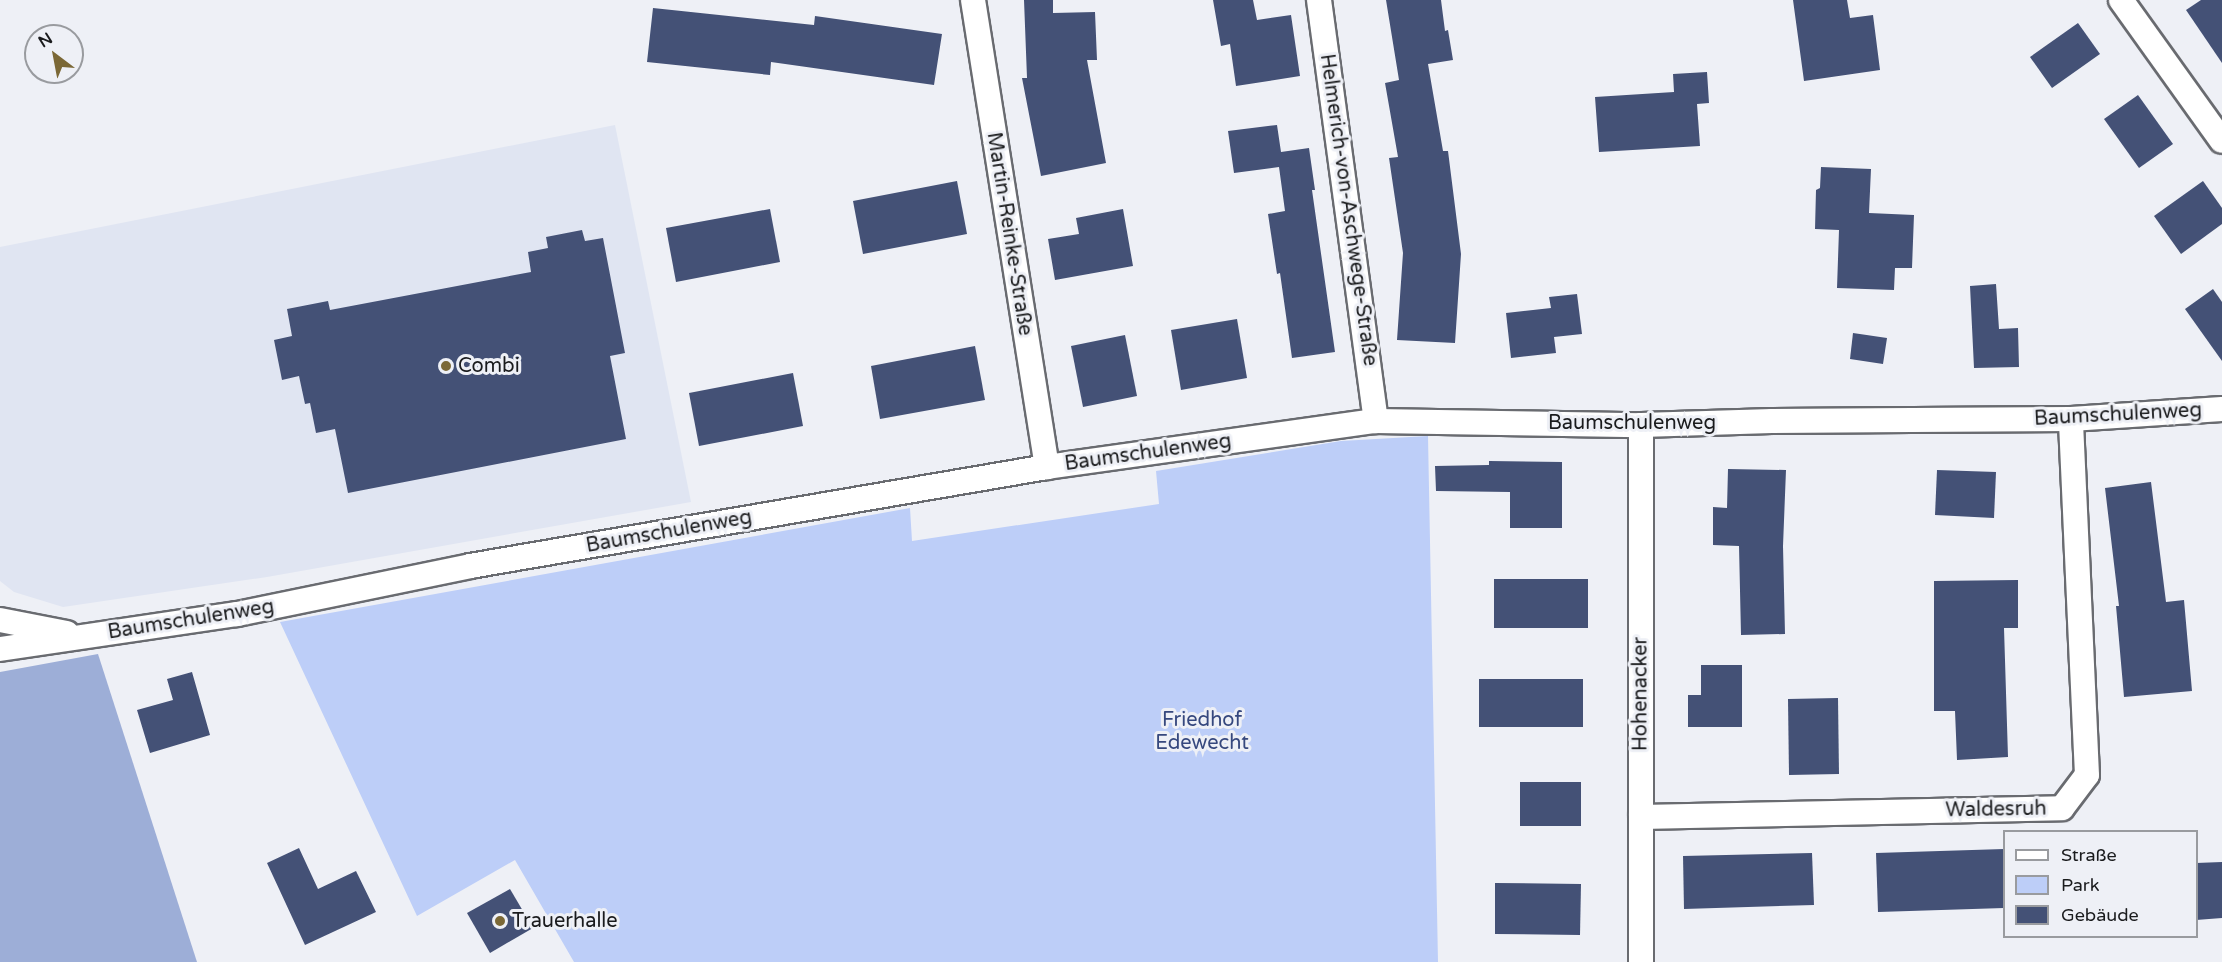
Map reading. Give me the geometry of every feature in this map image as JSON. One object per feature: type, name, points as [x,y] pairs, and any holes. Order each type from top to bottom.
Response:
[{"type":"street","name":"Martin-Reinke-Straße","points":[[973,0],[1047,467]]},
{"type":"street","name":"Helmerich-von-Aschwege-Straße","points":[[1319,0],[1376,420]]},
{"type":"street","points":[[2121,0],[2222,139]]},
{"type":"street","name":"Baumschulenweg","points":[[0,649],[237,614],[470,567],[1047,467],[1376,420],[1641,425],[1772,421],[2071,419],[2222,409]]},
{"type":"street","name":"Waldesruh","points":[[1641,817],[2062,808],[2087,775],[2071,419]]},
{"type":"street","name":"Hohenacker","points":[[1641,425],[1641,962]]},
{"type":"street","name":"Baumschulenweg","points":[[0,620],[87,636]]},
{"type":"shaded area","points":[[615,125],[691,502],[267,577],[63,607],[14,592],[0,581],[0,247]]},
{"type":"shaded area","points":[[98,654],[197,962],[0,962],[0,672]]},
{"type":"green space","name":"Friedhof Edewecht","points":[[1428,436],[1438,962],[574,962],[515,860],[417,916],[280,622],[910,508],[912,541],[1159,504],[1156,471],[1341,441]]},
{"type":"building","points":[[1024,0],[1053,0],[1053,13],[1095,12],[1097,60],[1087,60],[1106,163],[1041,176],[1022,78],[1027,78]]},
{"type":"building","points":[[1213,0],[1253,0],[1257,20],[1291,15],[1300,76],[1236,86],[1230,44],[1221,46]]},
{"type":"building","points":[[1386,0],[1441,0],[1445,31],[1448,30],[1453,60],[1428,64],[1443,151],[1448,151],[1461,254],[1455,343],[1397,340],[1403,253],[1389,158],[1398,157],[1385,83],[1399,80]]},
{"type":"building","points":[[1793,0],[1847,0],[1850,18],[1873,15],[1880,70],[1804,81]]},
{"type":"building","points":[[2201,0],[2222,0],[2222,63],[2186,10]]},
{"type":"building","points":[[653,8],[814,25],[815,16],[942,34],[934,85],[771,62],[770,75],[647,62]]},
{"type":"building","points":[[2078,23],[2100,54],[2052,88],[2030,57]]},
{"type":"building","points":[[1707,72],[1709,103],[1697,104],[1700,146],[1599,152],[1595,97],[1674,92],[1673,74]]},
{"type":"building","points":[[2138,95],[2173,144],[2139,168],[2104,119]]},
{"type":"building","points":[[1277,125],[1281,152],[1309,148],[1315,190],[1312,190],[1335,352],[1292,358],[1280,273],[1277,274],[1268,214],[1285,211],[1279,167],[1234,173],[1228,131]]},
{"type":"building","points":[[1821,167],[1871,169],[1869,213],[1914,215],[1912,268],[1895,268],[1894,290],[1837,288],[1839,230],[1815,229],[1816,190],[1820,188]]},
{"type":"building","points":[[957,181],[967,234],[863,254],[853,201]]},
{"type":"building","points":[[2203,181],[2222,208],[2222,224],[2181,254],[2154,216]]},
{"type":"building","points":[[770,209],[780,262],[676,282],[666,228]]},
{"type":"building","points":[[1123,209],[1133,266],[1055,280],[1048,239],[1079,234],[1076,218]]},
{"type":"building","name":"Combi","points":[[582,230],[585,241],[603,238],[625,353],[610,356],[626,439],[348,493],[335,429],[316,433],[310,403],[305,404],[299,376],[282,380],[274,340],[292,336],[287,309],[328,301],[330,310],[531,272],[528,252],[548,248],[546,237]]},
{"type":"building","points":[[1996,284],[1999,329],[2018,328],[2019,367],[1974,368],[1970,286]]},
{"type":"building","points":[[2213,289],[2222,302],[2222,361],[2185,309]]},
{"type":"building","points":[[1577,294],[1582,334],[1554,337],[1556,353],[1511,358],[1506,313],[1551,308],[1549,297]]},
{"type":"building","points":[[1237,319],[1247,378],[1181,390],[1171,330]]},
{"type":"building","points":[[1853,333],[1887,338],[1883,364],[1850,359]]},
{"type":"building","points":[[1125,335],[1137,396],[1083,407],[1071,346]]},
{"type":"building","points":[[975,346],[985,400],[880,419],[871,366]]},
{"type":"building","points":[[793,373],[803,426],[699,446],[689,393]]},
{"type":"building","points":[[1489,461],[1562,462],[1562,528],[1510,528],[1510,492],[1436,491],[1435,466],[1489,465]]},
{"type":"building","points":[[1728,469],[1786,470],[1783,546],[1785,634],[1741,635],[1739,546],[1713,545],[1713,507],[1727,508]]},
{"type":"building","points":[[1937,470],[1996,472],[1994,518],[1935,515]]},
{"type":"building","points":[[2151,482],[2166,602],[2184,600],[2192,691],[2124,697],[2116,606],[2119,606],[2105,488]]},
{"type":"building","points":[[1494,579],[1588,579],[1588,628],[1494,628]]},
{"type":"building","points":[[2018,580],[2018,628],[2004,628],[2008,757],[1957,760],[1955,711],[1934,711],[1934,581]]},
{"type":"building","points":[[1701,665],[1742,665],[1742,727],[1688,727],[1688,695],[1701,695]]},
{"type":"building","points":[[192,672],[210,735],[150,753],[137,710],[173,700],[167,679]]},
{"type":"building","points":[[1479,679],[1583,679],[1583,727],[1479,727]]},
{"type":"building","points":[[1838,698],[1839,774],[1789,775],[1788,699]]},
{"type":"building","points":[[1520,782],[1581,782],[1581,826],[1520,826]]},
{"type":"building","points":[[299,848],[318,889],[356,871],[376,912],[305,945],[267,863]]},
{"type":"building","points":[[2003,849],[2003,908],[1878,912],[1876,853]]},
{"type":"building","points":[[1812,853],[1814,905],[1684,909],[1683,856]]},
{"type":"building","points":[[2222,862],[2222,918],[2198,920],[2198,863]]},
{"type":"building","points":[[1495,883],[1581,884],[1580,935],[1495,934]]},
{"type":"building","name":"Trauerhalle","points":[[510,889],[533,928],[490,953],[467,913]]},
{"type":"place","name":"Combi","points":[[446,366]]},
{"type":"place","name":"Trauerhalle","points":[[500,921]]}]
